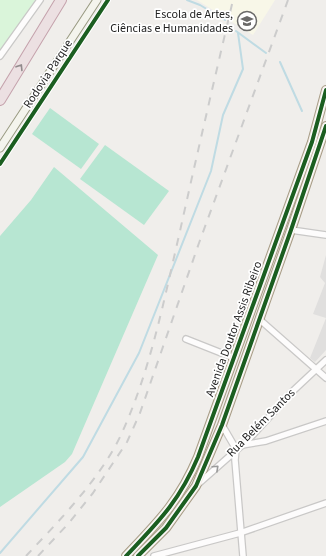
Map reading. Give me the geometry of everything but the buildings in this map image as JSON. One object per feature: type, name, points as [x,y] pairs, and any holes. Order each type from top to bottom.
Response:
[{"type":"highway","points":[[0,100],[62,0]]},
{"type":"main road","name":"Avenida Doutor Assis Ribeiro","points":[[126,556],[164,516],[188,482],[312,142],[326,90]]},
{"type":"main road","name":"Avenida Doutor Assis Ribeiro","points":[[138,556],[166,528],[196,486],[222,425],[292,230],[326,126]]},
{"type":"street","points":[[0,56],[40,0]]},
{"type":"street","name":"Rodovia Parque","points":[[0,148],[96,0]]},
{"type":"street","points":[[292,230],[326,235]]},
{"type":"street","points":[[259,319],[326,378]]},
{"type":"street","points":[[186,339],[234,358]]},
{"type":"street","name":"Rua Belém Santos","points":[[196,486],[241,445],[294,390],[326,360]]},
{"type":"street","points":[[241,445],[266,441],[326,421]]},
{"type":"street","points":[[222,425],[236,449],[242,556]]},
{"type":"street","points":[[154,556],[240,533],[326,503]]},
{"type":"shaded area","name":"Escola de Artes, Ciências e Humanidades","points":[[197,0],[275,0],[253,35]]},
{"type":"shaded area","points":[[326,255],[326,318],[313,314],[325,283],[320,277]]},
{"type":"shaded area","points":[[326,318],[326,350],[315,362],[310,358]]},
{"type":"green space","points":[[0,0],[37,0],[0,58]]},
{"type":"green space","points":[[50,108],[99,144],[81,169],[32,134]]},
{"type":"green space","points":[[105,145],[169,191],[144,225],[80,179]]},
{"type":"green space","points":[[54,167],[158,255],[72,454],[65,462],[0,507],[0,236],[31,200]]},
{"type":"waterway","points":[[187,0],[200,5],[225,20]]},
{"type":"waterway","points":[[236,31],[266,53]]},
{"type":"waterway","points":[[0,553],[83,457],[139,353],[211,171],[223,115],[243,69],[238,33]]},
{"type":"waterway","points":[[280,62],[302,111]]},
{"type":"railway","points":[[26,556],[77,500],[101,469],[120,437],[131,413],[148,362],[162,310],[233,0]]},
{"type":"railway","points":[[38,556],[68,524],[93,493],[127,442],[140,413],[199,243],[288,0]]},
{"type":"cycle path","points":[[0,164],[108,0]]},
{"type":"cycle path","points":[[126,556],[167,511],[183,487],[198,457],[312,142],[326,90]]},
{"type":"cycle path","points":[[138,556],[166,528],[196,486],[222,425],[326,126]]},
{"type":"place","name":"Escola de Artes, Ciências e Humanidades","points":[[247,21]]}]
